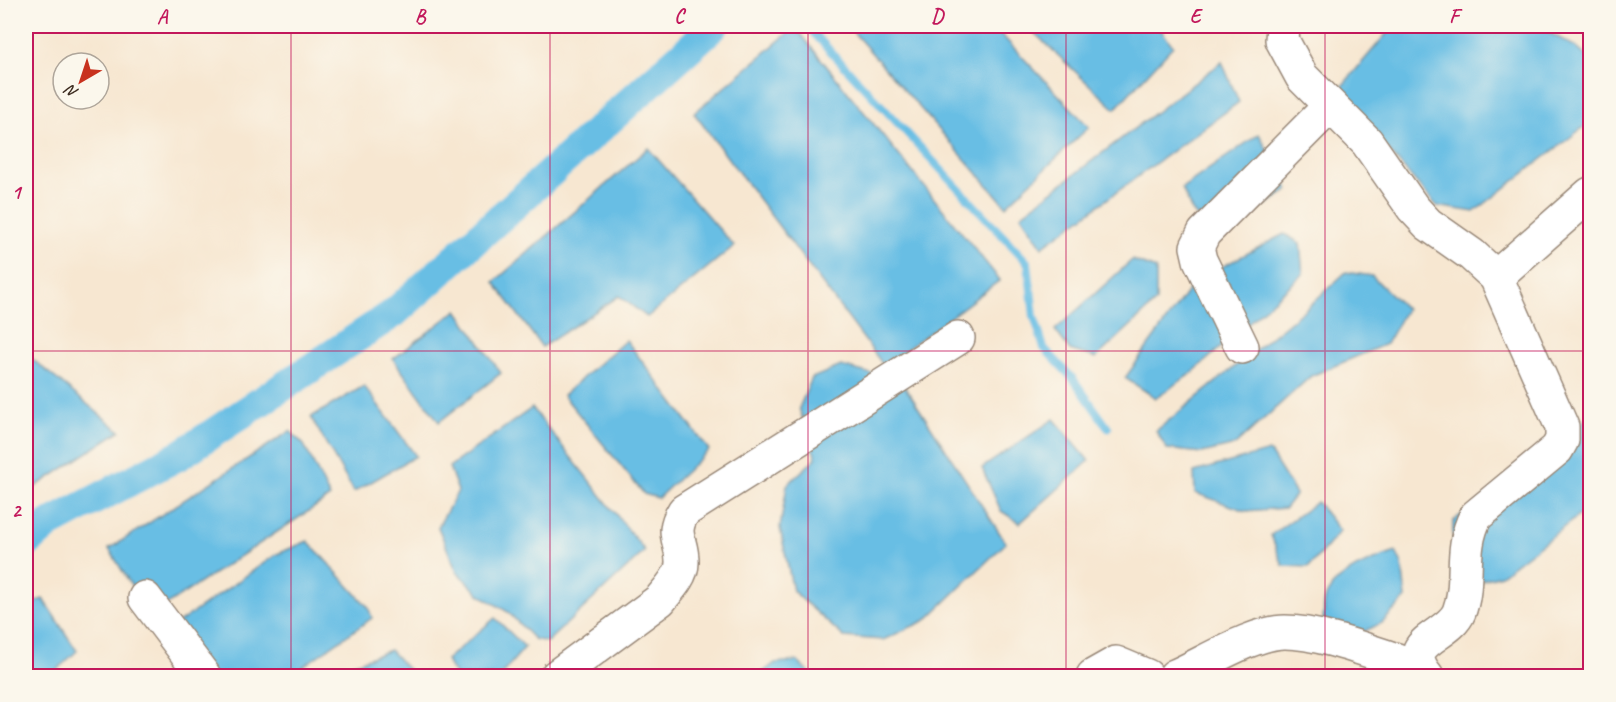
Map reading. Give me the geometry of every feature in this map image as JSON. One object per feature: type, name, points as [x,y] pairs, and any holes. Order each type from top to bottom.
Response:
[{"type":"street","points":[[1283,26],[1282,40],[1302,78],[1367,142],[1413,208],[1428,224],[1472,255],[1496,277],[1562,427],[1562,440],[1557,449],[1476,516],[1468,531],[1458,614],[1452,623],[1425,642],[1418,655],[1423,671]]},
{"type":"street","points":[[1242,347],[1200,260],[1197,247],[1203,233],[1330,106]]},
{"type":"street","points":[[1496,277],[1590,194]]},
{"type":"street","points":[[557,676],[660,600],[672,585],[683,563],[675,531],[684,511],[958,338]]},
{"type":"street","points":[[146,598],[201,675]]},
{"type":"street","points":[[1175,676],[1251,641],[1284,632],[1306,634],[1423,671]]},
{"type":"street","points":[[1093,676],[1116,663],[1147,676]]},
{"type":"water","points":[[848,26],[993,26],[1089,127],[1006,206]]},
{"type":"water","points":[[1027,26],[1158,26],[1173,46],[1115,109]]},
{"type":"water","points":[[1393,26],[1537,26],[1574,46],[1590,59],[1590,122],[1474,212],[1437,206],[1337,92]]},
{"type":"water","points":[[795,27],[1000,280],[884,366],[694,113]]},
{"type":"water","points":[[1222,62],[1239,102],[1042,247],[1021,215]]},
{"type":"water","points":[[1259,134],[1289,190],[1215,237],[1192,211],[1182,188]]},
{"type":"water","points":[[648,148],[734,246],[647,317],[619,296],[542,347],[494,282]]},
{"type":"water","points":[[1284,234],[1300,243],[1303,274],[1192,373],[1156,398],[1125,378],[1195,281]]},
{"type":"water","points":[[1132,260],[1156,269],[1156,302],[1096,358],[1070,350],[1055,330]]},
{"type":"water","points":[[1346,272],[1372,276],[1406,309],[1386,344],[1311,376],[1235,445],[1202,453],[1167,449],[1156,431],[1308,307]]},
{"type":"water","points":[[457,310],[501,373],[439,422],[393,359]]},
{"type":"water","points":[[626,340],[709,450],[658,498],[644,494],[563,395]]},
{"type":"water","points":[[26,354],[120,431],[26,493]]},
{"type":"water","points":[[841,366],[902,382],[1006,543],[926,620],[883,640],[844,637],[793,591],[780,528],[787,485],[816,458],[799,408],[812,378]]},
{"type":"water","points":[[364,386],[416,456],[354,492],[311,417]]},
{"type":"water","points":[[532,408],[645,551],[547,642],[534,639],[508,612],[480,595],[457,572],[438,527],[458,491],[449,467]]},
{"type":"water","points":[[1590,416],[1590,507],[1501,575],[1468,584],[1453,569],[1453,521]]},
{"type":"water","points":[[1054,419],[1089,461],[1020,523],[1001,511],[982,468]]},
{"type":"water","points":[[290,431],[304,445],[330,497],[150,616],[109,549]]},
{"type":"water","points":[[1269,451],[1296,494],[1285,508],[1246,511],[1195,493],[1194,472]]},
{"type":"water","points":[[1317,502],[1340,531],[1309,567],[1283,566],[1271,535]]},
{"type":"water","points":[[308,541],[368,607],[372,618],[289,676],[192,676],[176,666],[161,635],[277,554]]},
{"type":"water","points":[[1396,552],[1402,564],[1406,598],[1382,623],[1344,641],[1323,623],[1327,594],[1332,586],[1348,573]]},
{"type":"water","points":[[43,599],[77,651],[50,676],[26,676],[26,605]]},
{"type":"water","points":[[495,618],[525,647],[500,676],[456,676],[446,660]]},
{"type":"water","points":[[390,650],[414,676],[332,676],[348,666]]},
{"type":"water","points":[[797,661],[813,676],[758,676],[775,663]]},
{"type":"waterway","points":[[26,544],[49,524],[180,455],[394,313],[714,26]]},
{"type":"waterway","points":[[807,26],[1028,263],[1034,316],[1044,348],[1074,380],[1108,428]]}]
